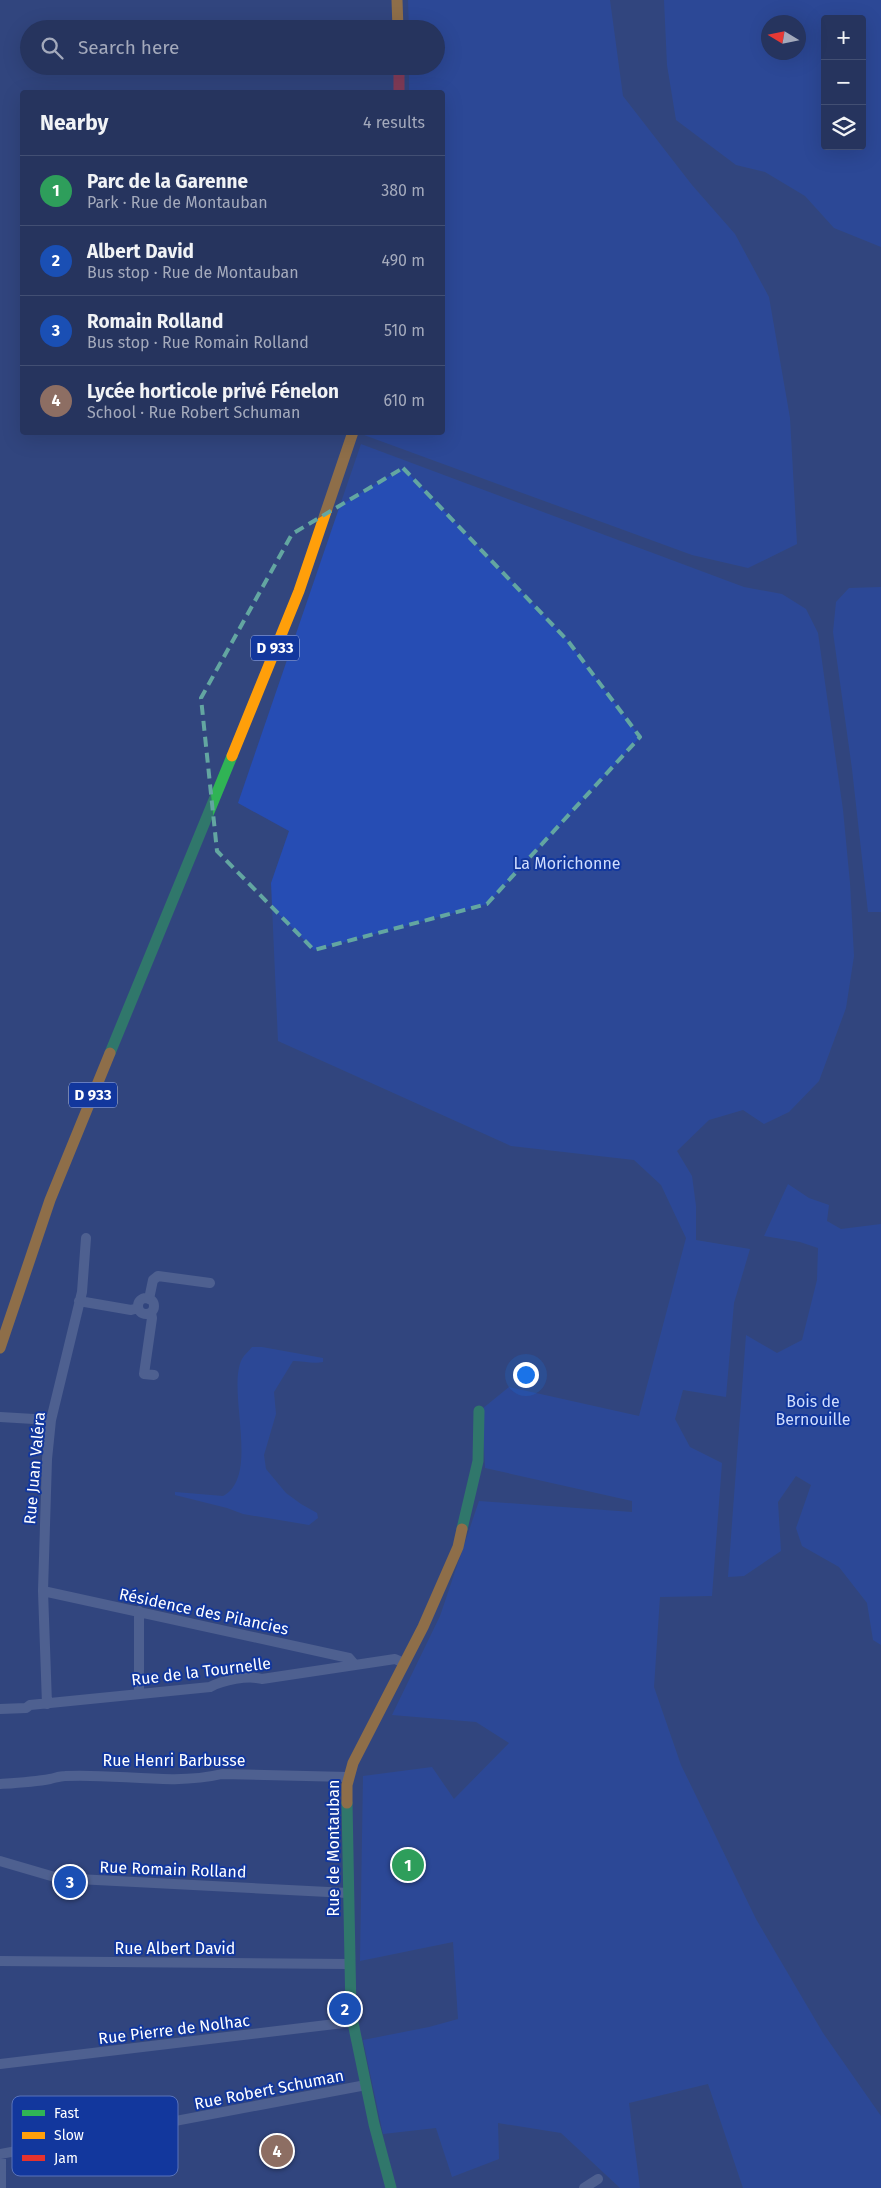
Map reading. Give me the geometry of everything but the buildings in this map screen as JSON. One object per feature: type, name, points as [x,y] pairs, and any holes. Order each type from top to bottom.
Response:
[{"type":"main road","points":[[386,0],[387,20]]},
{"type":"main road","points":[[398,0],[398,20]]},
{"type":"main road","points":[[388,75],[388,90]]},
{"type":"main road","points":[[399,75],[399,90]]},
{"type":"main road","name":"D 933","points":[[0,1348],[24,1270],[50,1200],[299,591],[318,539],[342,447],[341,435]]},
{"type":"main road","name":"D 933","points":[[290,583],[342,447],[351,435]]},
{"type":"main road","name":"Rue de Montauban","points":[[391,2188],[352,2022],[346,1800],[348,1777],[353,1763],[442,1586],[458,1546],[478,1461],[479,1411]]},
{"type":"street","name":"Rue Juan Valéra","points":[[47,1704],[43,1591],[44,1509],[51,1420],[79,1302],[86,1238]]},
{"type":"street","points":[[149,1299],[153,1280],[158,1276],[210,1283]]},
{"type":"street","points":[[138,1308],[142,1299],[149,1299]]},
{"type":"street","points":[[149,1299],[154,1305],[151,1312],[152,1318],[144,1374],[154,1375]]},
{"type":"street","points":[[79,1302],[131,1310],[138,1308]]},
{"type":"street","points":[[138,1308],[144,1314],[151,1312]]},
{"type":"street","points":[[0,1417],[51,1420]]},
{"type":"street","name":"Résidence des Pilancies","points":[[43,1591],[349,1658],[355,1665]]},
{"type":"street","points":[[139,1611],[140,1694]]},
{"type":"street","name":"Rue de la Tournelle","points":[[0,1709],[210,1687],[218,1683],[255,1677],[262,1679],[395,1659],[404,1663]]},
{"type":"street","name":"Rue Henri Barbusse","points":[[0,1784],[51,1779],[62,1776],[207,1778],[222,1774],[348,1777]]},
{"type":"street","name":"Rue Romain Rolland","points":[[0,1861],[58,1878],[348,1893]]},
{"type":"street","name":"Rue Albert David","points":[[0,1961],[349,1964]]},
{"type":"street","name":"Rue Pierre de Nolhac","points":[[0,2064],[352,2022]]},
{"type":"street","name":"Rue Robert Schuman","points":[[178,2120],[366,2085]]},
{"type":"street","points":[[0,2154],[1,2188]]},
{"type":"street","points":[[584,2188],[598,2179]]},
{"type":"highlighted area","points":[[403,468],[568,641],[640,737],[487,904],[314,950],[217,851],[201,698],[292,534]]},
{"type":"green space","points":[[408,0],[610,0],[623,96],[692,185],[735,234],[769,297],[790,418],[797,544],[748,568],[692,555],[364,435],[445,435],[445,90],[409,90],[409,75],[445,75],[445,20],[409,20]]},
{"type":"green space","points":[[664,0],[881,0],[881,247],[834,228],[805,196],[765,172],[736,165],[676,120],[667,65]]},
{"type":"green space","name":"La Morichonne","points":[[361,444],[744,587],[782,594],[806,609],[818,633],[843,810],[850,883],[854,956],[846,1008],[819,1081],[789,1112],[764,1124],[743,1110],[709,1120],[677,1151],[692,1176],[696,1206],[696,1240],[750,1249],[734,1303],[726,1397],[683,1390],[675,1419],[690,1447],[722,1463],[712,1596],[660,1597],[654,1687],[681,1765],[756,1919],[823,2033],[881,2116],[881,2188],[743,2188],[708,2084],[629,2103],[640,2188],[620,2188],[561,2133],[498,2123],[499,2159],[452,2177],[436,2128],[383,2134],[363,2040],[429,2027],[458,2019],[453,1942],[360,1961],[363,1776],[432,1767],[454,1799],[509,1743],[476,1722],[392,1715],[440,1616],[479,1501],[632,1512],[632,1501],[485,1468],[482,1409],[509,1387],[639,1416],[686,1238],[661,1185],[634,1160],[511,1146],[278,1041],[271,883],[289,831],[238,803]]},
{"type":"green space","points":[[881,587],[881,912],[868,912],[852,769],[833,632],[836,602],[849,588]]},
{"type":"green space","name":"Bois de Bernouille","points":[[788,1184],[809,1198],[829,1205],[827,1221],[841,1229],[881,1224],[881,1645],[873,1640],[867,1603],[839,1567],[802,1546],[796,1528],[811,1485],[796,1476],[778,1502],[781,1551],[744,1576],[728,1577],[746,1335],[777,1353],[802,1340],[817,1280],[818,1248],[800,1242],[764,1236]]},
{"type":"green space","points":[[252,1347],[262,1347],[323,1358],[323,1362],[319,1363],[293,1361],[274,1392],[276,1414],[264,1455],[266,1469],[286,1493],[317,1513],[318,1518],[309,1525],[243,1514],[175,1495],[175,1492],[223,1496],[234,1486],[240,1471],[241,1452],[238,1373],[242,1359]]},
{"type":"traffic: fast","points":[[110,1053],[232,756]]},
{"type":"traffic: fast","points":[[462,1529],[478,1461],[479,1411]]},
{"type":"traffic: fast","points":[[347,1803],[351,2013],[374,2124],[391,2188]]},
{"type":"traffic: slow","points":[[397,0],[398,20]]},
{"type":"traffic: slow","points":[[232,756],[299,591],[352,435]]},
{"type":"traffic: slow","points":[[0,1348],[50,1200],[110,1053]]},
{"type":"traffic: slow","points":[[347,1803],[347,1785],[353,1763],[423,1627],[458,1547],[462,1529]]},
{"type":"traffic: jam","points":[[399,75],[399,90]]},
{"type":"place","name":"Parc de la Garenne","points":[[408,1865]]},
{"type":"place","name":"Romain Rolland","points":[[70,1882]]},
{"type":"place","name":"Albert David","points":[[345,2009]]},
{"type":"place","name":"Lycée horticole privé Fénelon","points":[[277,2151]]}]
